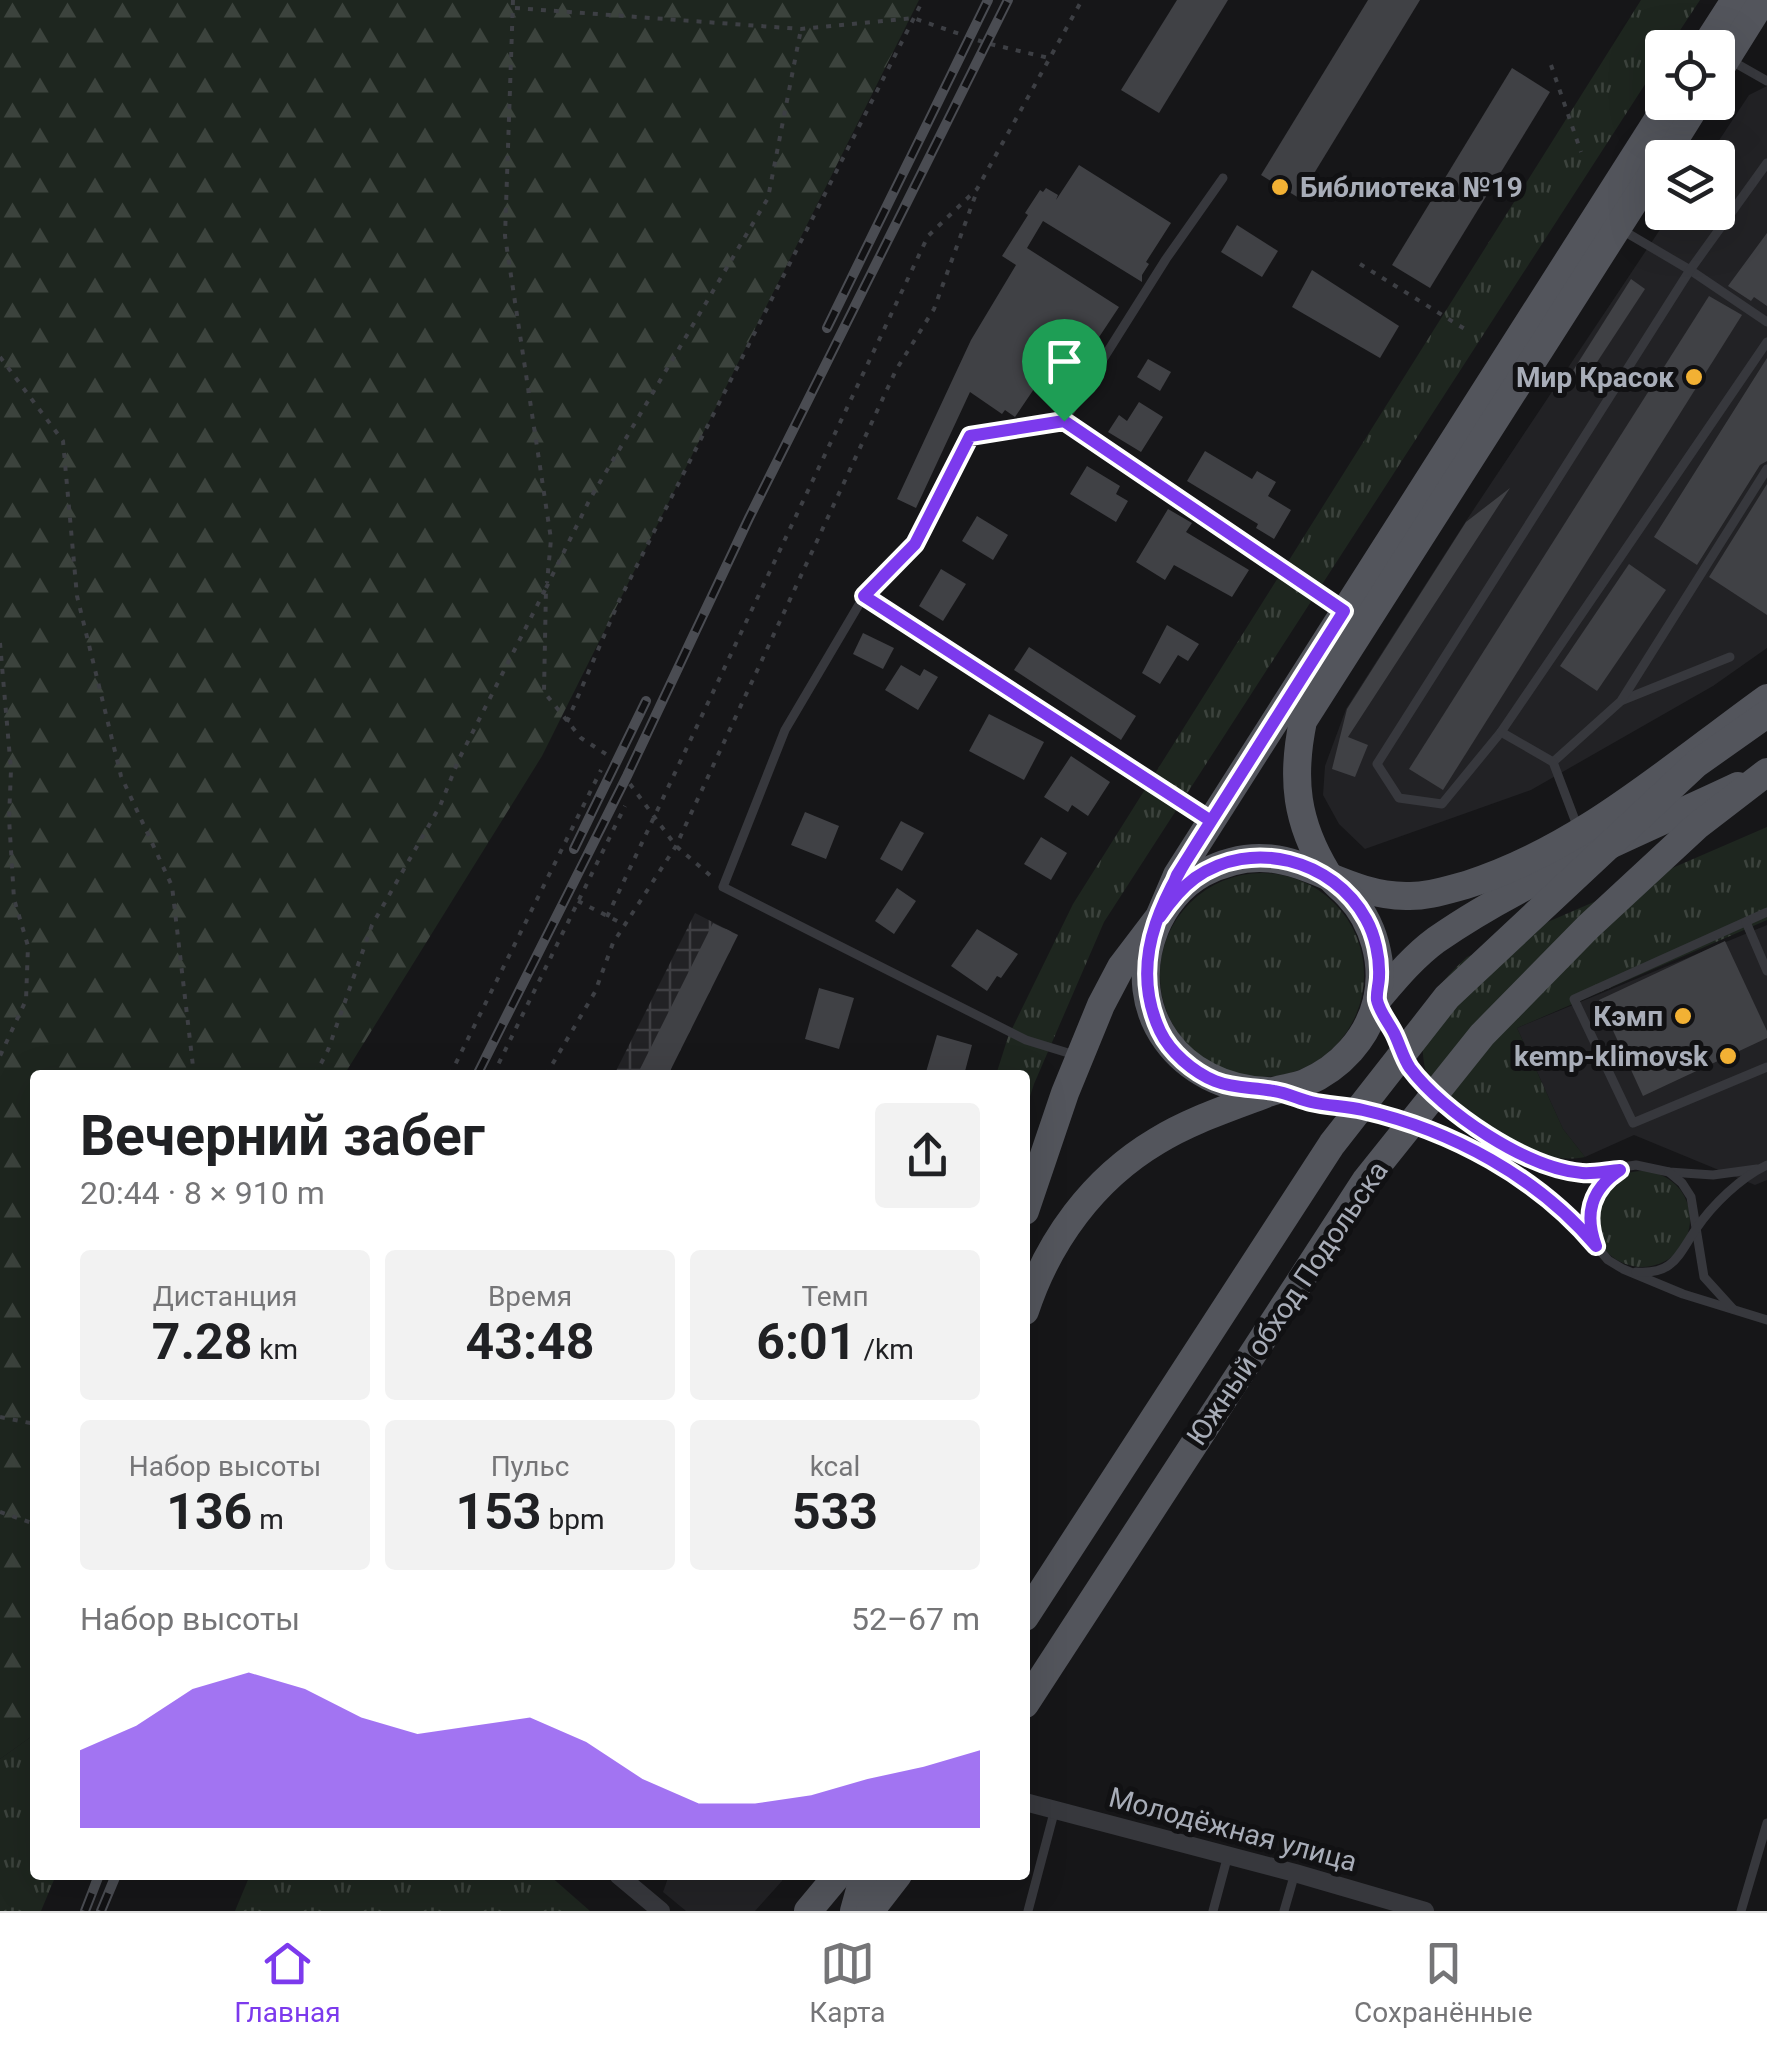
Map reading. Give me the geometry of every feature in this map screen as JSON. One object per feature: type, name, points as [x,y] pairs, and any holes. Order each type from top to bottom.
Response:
[{"type":"main road","points":[[1725,30],[1735,0]]},
{"type":"main road","points":[[1735,35],[1763,0]]},
{"type":"main road","points":[[1274,1091],[1242,1090],[1212,1080],[1185,1062],[1164,1038],[1150,1010],[1144,978],[1148,947],[1177,875],[1658,120]]},
{"type":"main road","points":[[1030,1295],[1071,1218],[1116,1171],[1158,1140],[1328,1071],[1350,1052],[1367,1028],[1377,1000],[1380,972],[1376,945],[1366,919],[1350,896],[1330,878],[1314,848],[1296,794],[1295,761],[1303,721],[1645,186]]},
{"type":"main road","points":[[1030,1196],[1101,1004],[1121,966],[1176,894],[1197,876],[1236,860],[1278,858],[1369,890],[1407,896],[1445,891],[1503,873],[1580,834],[1767,698]]},
{"type":"main road","name":"Южный обход Подольска","points":[[1030,1608],[1332,1144],[1448,997],[1696,764],[1767,714]]},
{"type":"main road","points":[[1377,1000],[1406,966],[1434,942],[1561,870],[1767,772]]},
{"type":"main road","name":"Южный обход Подольска","points":[[1030,1696],[1377,1166],[1482,1035],[1588,927],[1697,826],[1767,772]]},
{"type":"main road","points":[[808,1911],[836,1880]]},
{"type":"main road","points":[[831,1911],[839,1880]]},
{"type":"main road","points":[[854,1911],[863,1880]]},
{"type":"main road","points":[[870,1911],[894,1880]]},
{"type":"street","name":"Молодёжная улица","points":[[1030,1803],[1425,1911]]},
{"type":"street","points":[[624,1880],[661,1911]]},
{"type":"lane","points":[[1735,67],[1767,81]]},
{"type":"lane","points":[[1767,163],[1690,270],[1377,764],[1399,798],[1442,804],[1501,732],[1767,342]]},
{"type":"lane","points":[[1064,421],[1223,178]]},
{"type":"lane","points":[[1618,228],[1767,322]]},
{"type":"lane","points":[[1081,1057],[1026,1040],[724,887],[785,730],[864,596],[915,544],[970,436],[1064,421],[1344,611]]},
{"type":"lane","points":[[1552,762],[1620,701],[1767,470]]},
{"type":"lane","points":[[864,596],[1211,821]]},
{"type":"lane","points":[[1620,701],[1730,657]]},
{"type":"lane","points":[[1501,732],[1552,762],[1580,834]]},
{"type":"lane","points":[[1767,912],[1574,999],[1633,1123],[1767,1067]]},
{"type":"lane","points":[[1746,922],[1767,972]]},
{"type":"lane","points":[[1377,1000],[1408,1065],[1433,1094],[1510,1148],[1546,1165],[1582,1173],[1636,1165],[1713,1175],[1762,1167]]},
{"type":"lane","points":[[1274,1091],[1314,1103],[1364,1110],[1454,1143],[1500,1165],[1542,1192],[1568,1214],[1608,1260],[1767,1320]]},
{"type":"lane","points":[[1624,1269],[1642,1273],[1660,1270],[1676,1261],[1695,1230],[1762,1167]]},
{"type":"lane","points":[[1596,1246],[1589,1229],[1589,1210],[1605,1180],[1620,1170]]},
{"type":"lane","points":[[1669,1172],[1682,1182],[1691,1197],[1704,1277],[1736,1310]]},
{"type":"lane","points":[[1040,1911],[1028,1909],[1054,1810]]},
{"type":"lane","points":[[1740,1911],[1767,1823]]},
{"type":"lane","points":[[1213,1911],[1228,1855]]},
{"type":"lane","points":[[1284,1911],[1295,1873]]},
{"type":"path","points":[[514,0],[505,236],[551,539],[544,692],[581,738],[609,756]]},
{"type":"path","points":[[566,722],[619,601],[923,0]]},
{"type":"path","points":[[549,1070],[595,992],[613,943],[676,846],[896,370],[934,309],[978,190],[1082,0]]},
{"type":"path","points":[[515,8],[802,29],[914,18],[986,43],[1050,58]]},
{"type":"path","points":[[318,1070],[372,925],[440,806],[459,759],[590,499],[768,198],[802,29]]},
{"type":"path","points":[[1551,65],[1581,152]]},
{"type":"path","points":[[608,917],[928,236],[978,190]]},
{"type":"path","points":[[1360,264],[1468,331]]},
{"type":"path","points":[[0,357],[63,441],[77,596],[121,776],[172,886],[193,1070]]},
{"type":"path","points":[[0,643],[11,770],[9,818],[14,899],[28,946],[26,1000],[0,1056]]},
{"type":"path","points":[[452,1070],[601,770]]},
{"type":"path","points":[[630,784],[676,846],[724,887]]},
{"type":"path","points":[[495,1070],[625,806]]},
{"type":"path","points":[[578,902],[625,926]]},
{"type":"path","points":[[0,1417],[30,1423]]},
{"type":"path","points":[[0,1512],[30,1522]]},
{"type":"shaded area","points":[[1767,86],[1767,648],[1713,686],[1531,790],[1365,849],[1339,824],[1323,795],[1325,766],[1346,709],[1660,230],[1735,230],[1735,140],[1719,140],[1749,95]]},
{"type":"shaded area","points":[[695,913],[738,935],[670,1070],[616,1070]]},
{"type":"shaded area","points":[[1767,925],[1767,1180],[1755,1185],[1634,1135],[1585,1157],[1563,1129],[1517,1028]]},
{"type":"shaded area","points":[[667,1880],[782,1880],[755,1911],[686,1911],[663,1892]]},
{"type":"green space","points":[[0,0],[919,0],[542,756],[347,1070],[30,1070],[30,1738],[0,1759]]},
{"type":"green space","points":[[1641,0],[1700,0],[1680,30],[1645,30],[1645,84],[1104,922],[1030,1096],[1030,1070],[998,1070],[1008,1037],[1073,904]]},
{"type":"green space","points":[[1767,827],[1767,920],[1517,1028],[1563,1129],[1585,1157],[1547,1156],[1525,1147],[1458,1108],[1436,1089],[1424,1064],[1425,1015],[1435,992],[1467,957]]},
{"type":"green space","points":[[1262,873],[1301,881],[1334,903],[1356,936],[1364,975],[1356,1014],[1334,1047],[1301,1069],[1262,1077],[1223,1069],[1190,1047],[1168,1014],[1160,975],[1168,936],[1190,903],[1223,881]]},
{"type":"green space","points":[[1642,1171],[1660,1175],[1676,1185],[1686,1201],[1690,1219],[1686,1237],[1676,1253],[1660,1263],[1642,1267],[1624,1263],[1608,1253],[1598,1237],[1594,1219],[1598,1201],[1608,1185],[1624,1175]]},
{"type":"green space","points":[[30,1738],[30,1880],[54,1880],[41,1911],[0,1911],[0,1759]]},
{"type":"green space","points":[[248,1880],[555,1880],[590,1911],[235,1911]]},
{"type":"building","points":[[1177,0],[1228,0],[1159,113],[1121,90]]},
{"type":"building","points":[[1368,0],[1420,0],[1299,198],[1261,175]]},
{"type":"building","points":[[1512,68],[1550,92],[1430,288],[1392,265]]},
{"type":"building","points":[[1079,165],[1171,223],[1146,262],[1149,264],[1142,282],[1043,221],[1027,248],[1119,307],[1070,381],[1075,384],[1063,403],[1036,386],[1015,417],[1005,410],[1002,414],[970,392],[916,508],[897,499],[971,340],[1016,265],[1002,256],[1028,215],[1025,213],[1040,190],[1046,188],[1058,195],[1056,200]]},
{"type":"building","points":[[1237,225],[1278,251],[1262,277],[1221,252]]},
{"type":"building","points":[[1767,233],[1767,306],[1728,286]]},
{"type":"building","points":[[1312,270],[1399,326],[1380,358],[1292,307]]},
{"type":"building","points":[[1631,279],[1645,289],[1582,385],[1569,377]]},
{"type":"building","points":[[1709,296],[1742,315],[1443,790],[1409,769]]},
{"type":"building","points":[[1767,358],[1767,461],[1760,465],[1697,565],[1654,537]]},
{"type":"building","points":[[1148,359],[1171,372],[1160,391],[1137,377]]},
{"type":"building","points":[[1139,402],[1163,417],[1141,452],[1108,432],[1119,415],[1127,421]]},
{"type":"building","points":[[1205,451],[1252,479],[1257,471],[1276,482],[1268,496],[1291,510],[1274,539],[1256,528],[1258,524],[1187,481]]},
{"type":"building","points":[[1087,466],[1120,486],[1116,494],[1128,501],[1116,522],[1070,494]]},
{"type":"building","points":[[1767,484],[1767,615],[1709,577]]},
{"type":"building","points":[[1510,488],[1348,737],[1368,745],[1355,777],[1332,769],[1347,709],[1466,522]]},
{"type":"building","points":[[1168,509],[1192,523],[1186,532],[1249,570],[1232,597],[1174,565],[1165,580],[1136,562]]},
{"type":"building","points":[[977,516],[1008,535],[993,560],[962,541]]},
{"type":"building","points":[[1629,564],[1666,590],[1597,691],[1560,666]]},
{"type":"building","points":[[941,569],[966,584],[943,621],[919,606]]},
{"type":"building","points":[[1167,625],[1199,644],[1188,661],[1178,655],[1160,684],[1142,673]]},
{"type":"building","points":[[863,633],[894,648],[883,669],[853,654]]},
{"type":"building","points":[[1029,647],[1136,716],[1121,740],[1014,670]]},
{"type":"building","points":[[901,665],[920,676],[924,669],[938,677],[918,710],[885,690]]},
{"type":"building","points":[[989,714],[1044,742],[1024,780],[969,751]]},
{"type":"building","points":[[1071,756],[1110,782],[1088,816],[1072,805],[1068,812],[1044,797]]},
{"type":"building","points":[[805,812],[839,826],[826,859],[791,845]]},
{"type":"building","points":[[901,821],[924,833],[902,871],[880,859]]},
{"type":"building","points":[[1041,837],[1067,853],[1051,880],[1024,864]]},
{"type":"building","points":[[897,888],[916,901],[894,934],[875,921]]},
{"type":"building","points":[[713,923],[738,935],[670,1070],[640,1070]]},
{"type":"building","points":[[977,929],[1018,954],[987,991],[951,966]]},
{"type":"building","name":"Кэмп","points":[[1725,941],[1767,1038],[1643,1096],[1599,1000]]},
{"type":"building","points":[[819,988],[854,998],[839,1049],[805,1039]]},
{"type":"building","points":[[937,1035],[972,1045],[965,1070],[927,1070]]},
{"type":"railway","points":[[827,328],[988,0]]},
{"type":"railway","points":[[480,1070],[1008,0]]},
{"type":"railway","points":[[574,849],[646,701]]},
{"type":"railway","points":[[85,1911],[97,1880]]},
{"type":"railway","points":[[101,1911],[114,1880]]},
{"type":"place","name":"Библиотека №19","points":[[1280,187]]},
{"type":"place","name":"Мир Красок","points":[[1694,377]]},
{"type":"place","name":"Кэмп","points":[[1683,1016]]},
{"type":"place","name":"kemp-klimovsk","points":[[1728,1056]]},
{"type":"route","points":[[1064,421],[970,436],[915,544],[864,596],[1211,821],[1177,875],[1160,917],[1148,947],[1144,978],[1150,1010],[1164,1038],[1185,1062],[1212,1080],[1242,1090],[1274,1091],[1314,1103],[1364,1110],[1454,1143],[1500,1165],[1542,1192],[1596,1246],[1589,1229],[1589,1210],[1605,1180],[1620,1170],[1582,1173],[1546,1165],[1510,1148],[1433,1094],[1408,1065],[1377,1000],[1380,972],[1376,945],[1366,919],[1350,896],[1330,878],[1305,865],[1278,858],[1222,864],[1197,876],[1176,894],[1160,917],[1177,875],[1344,611],[1064,421]]}]
